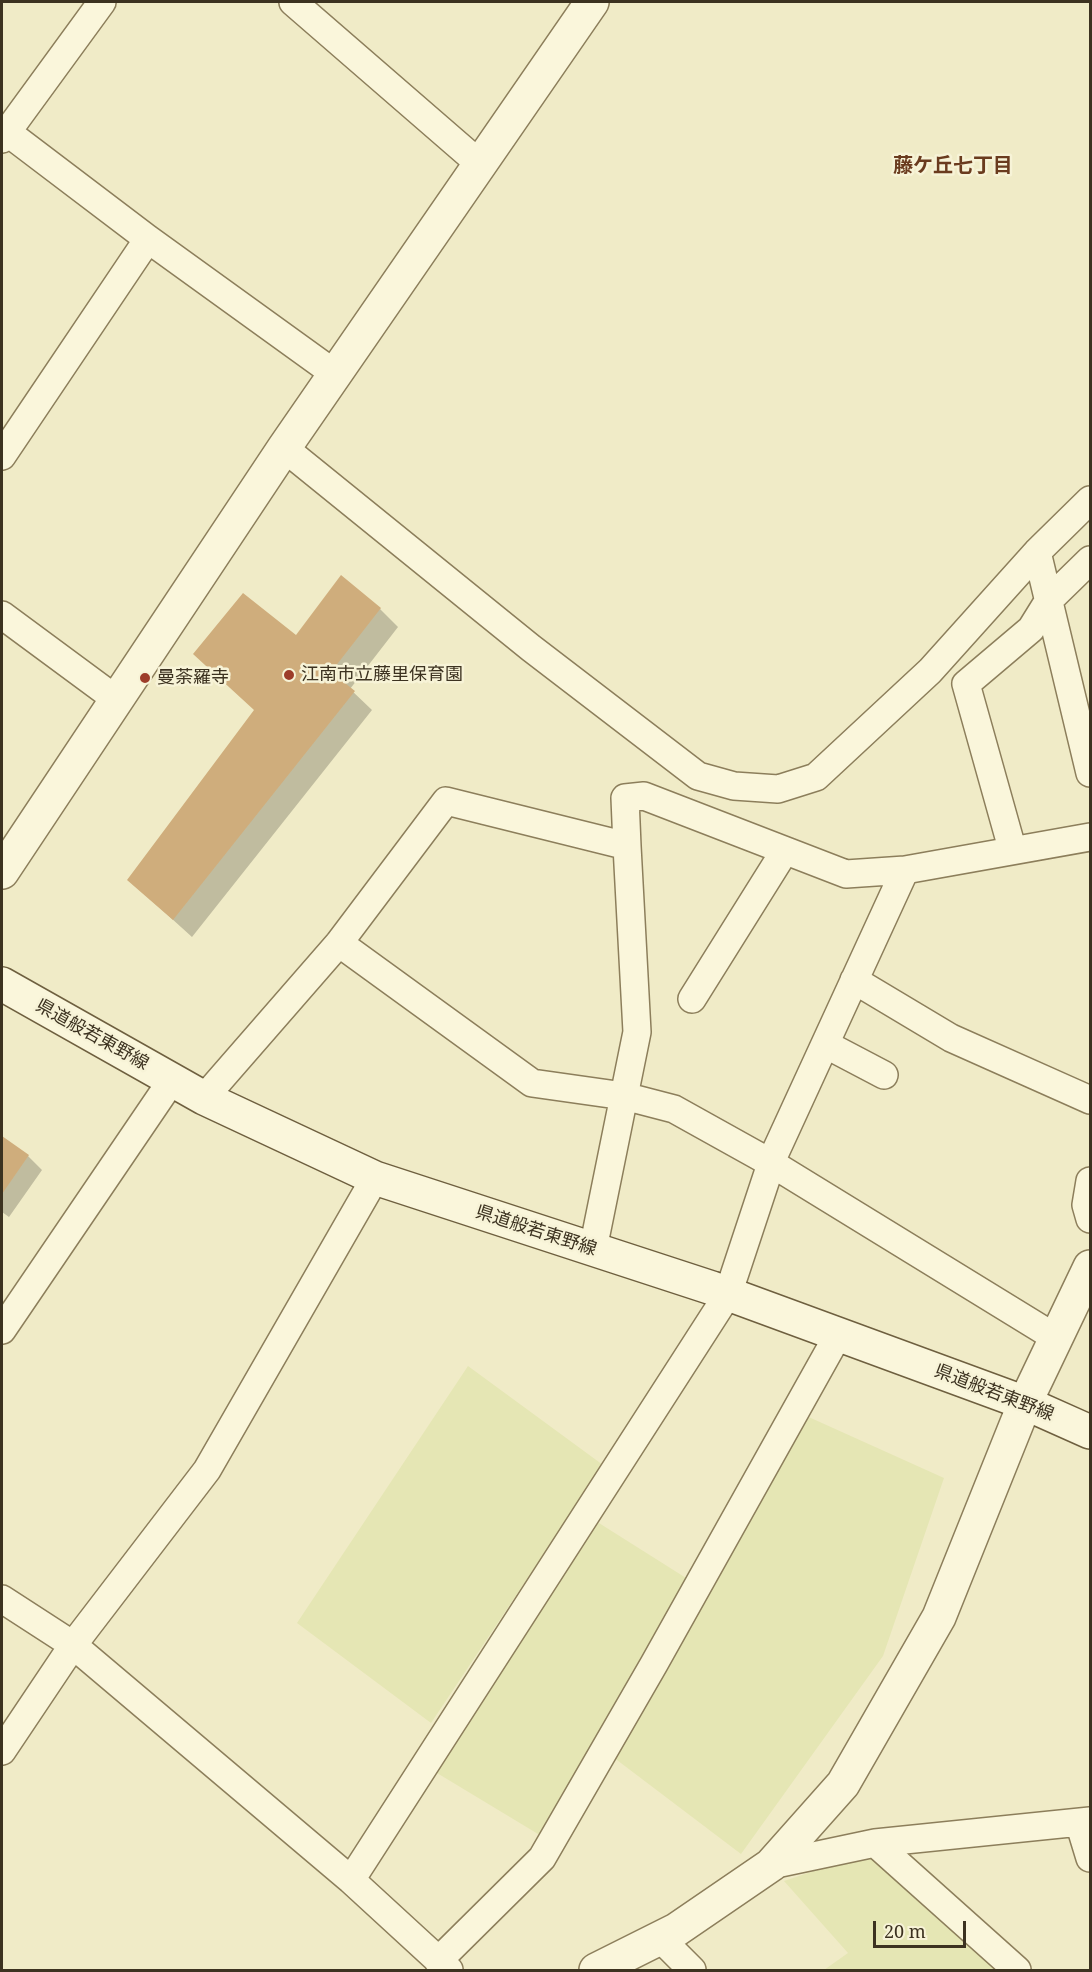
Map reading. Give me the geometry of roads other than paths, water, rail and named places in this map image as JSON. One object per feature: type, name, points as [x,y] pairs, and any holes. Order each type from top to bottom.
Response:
[{"type":"street","points":[[102,2],[4,136],[335,374]]},
{"type":"street","points":[[292,2],[481,165]]},
{"type":"street","points":[[2,872],[284,448],[592,2]]},
{"type":"street","points":[[2,456],[148,239]]},
{"type":"street","points":[[284,448],[531,648],[698,776],[734,786],[778,789],[816,777],[930,671],[1037,552],[1090,500]]},
{"type":"street","points":[[1037,552],[1090,773]]},
{"type":"street","points":[[1010,841],[966,684],[1031,629],[1049,600],[1090,560]]},
{"type":"street","points":[[2,615],[117,700]]},
{"type":"street","points":[[592,1249],[637,1032],[625,798],[644,796],[784,852],[846,874],[905,870],[1090,837]]},
{"type":"street","points":[[204,1098],[339,943],[446,801],[627,846]]},
{"type":"street","points":[[692,999],[784,852]]},
{"type":"street","points":[[351,1880],[728,1294],[771,1163],[905,870]]},
{"type":"street","points":[[339,943],[532,1083],[624,1096],[674,1108],[771,1163],[1056,1338]]},
{"type":"street","points":[[854,980],[951,1038],[1090,1100]]},
{"type":"street","name":"県道般若東野線","points":[[2,984],[204,1098],[375,1178],[728,1294],[1025,1403],[1090,1432]]},
{"type":"street","points":[[825,1044],[884,1075]]},
{"type":"street","points":[[2,1330],[172,1080]]},
{"type":"street","points":[[2,1751],[73,1645],[207,1470],[375,1178]]},
{"type":"street","points":[[1090,1181],[1086,1205],[1090,1219]]},
{"type":"street","points":[[596,1971],[675,1930],[771,1865],[843,1784],[939,1617],[1025,1403],[1090,1268]]},
{"type":"street","points":[[2,1599],[73,1645],[351,1880],[443,1966],[542,1858],[660,1654],[838,1335]]},
{"type":"street","points":[[771,1865],[875,1843],[1085,1821],[1090,1858]]},
{"type":"street","points":[[875,1843],[1017,1971]]},
{"type":"street","points":[[660,1938],[692,1971]]},
{"type":"place","name":"江南市立藤里保育園","points":[[289,675]]},
{"type":"place","name":"曼荼羅寺","points":[[145,678]]},
{"type":"district","name":"藤ケ丘七丁目","points":[[953,166]]}]
